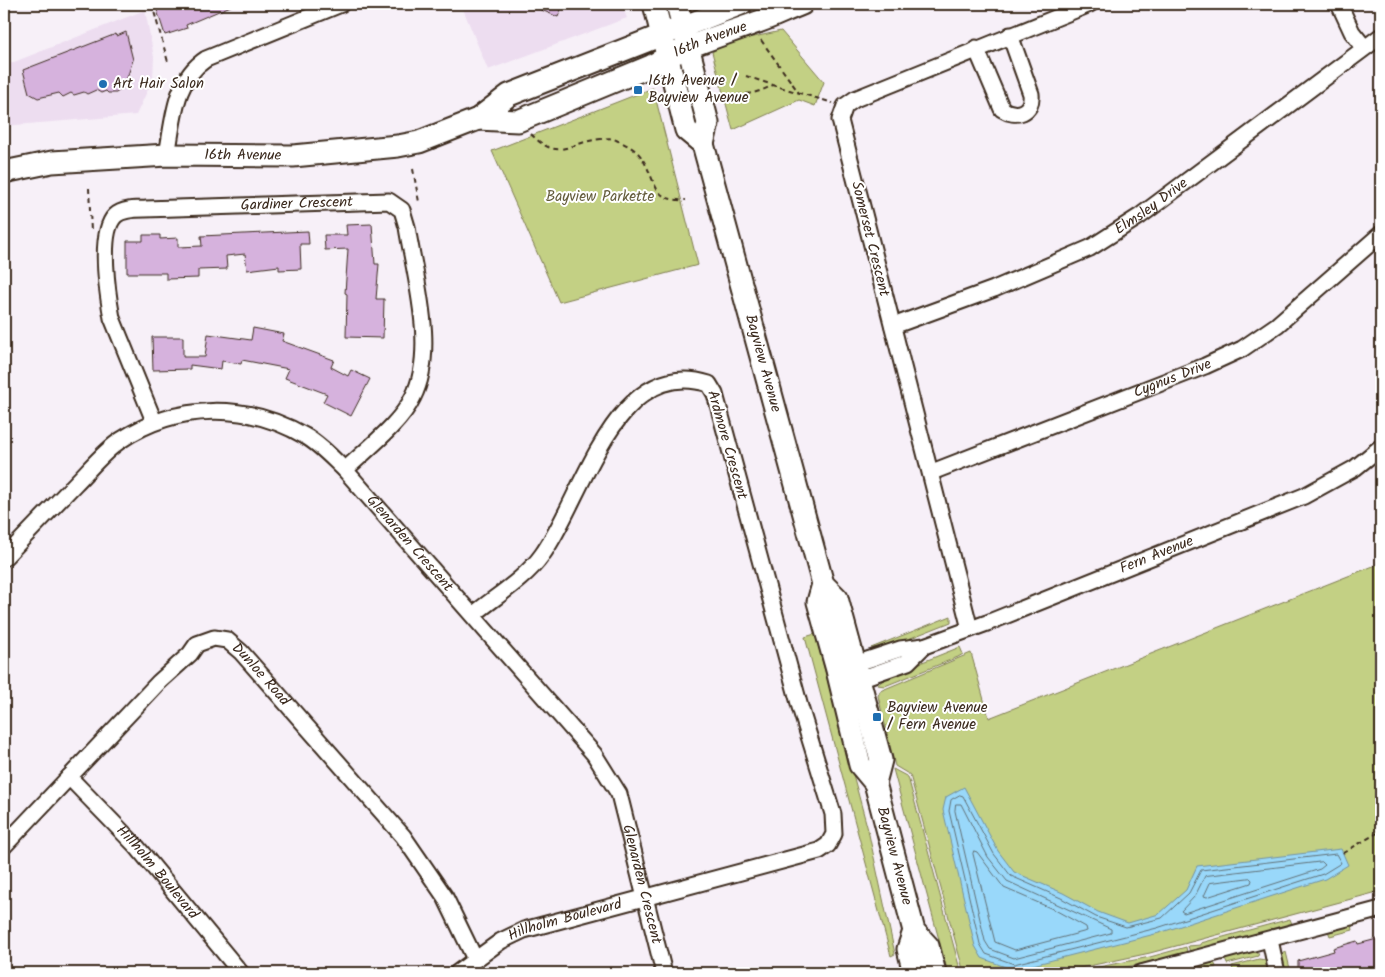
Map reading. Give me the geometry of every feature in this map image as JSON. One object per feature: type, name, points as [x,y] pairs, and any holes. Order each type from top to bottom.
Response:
[{"type":"main road","points":[[654,4],[686,130],[703,144]]},
{"type":"main road","name":"Bayview Avenue","points":[[678,4],[708,123],[703,144],[823,584],[818,602],[848,675],[860,765],[875,783],[914,931],[928,946],[935,973]]},
{"type":"main road","name":"16th Avenue","points":[[4,172],[52,162],[167,154],[293,156],[398,146],[419,142],[478,119],[509,95],[683,25],[741,4]]},
{"type":"main road","name":"16th Avenue","points":[[478,119],[518,121],[651,66],[667,56],[802,4]]},
{"type":"main road","name":"Bayview Avenue","points":[[914,931],[908,949],[914,973]]},
{"type":"street","points":[[167,154],[184,80],[194,67],[206,59],[341,4]]},
{"type":"street","points":[[845,106],[855,99],[976,48],[1090,4]]},
{"type":"street","points":[[1339,4],[1352,32],[1364,47]]},
{"type":"street","points":[[976,48],[1002,109],[1010,114],[1022,113],[1029,108],[1032,102],[1031,94],[1010,35]]},
{"type":"street","name":"Elmsley Drive","points":[[893,326],[994,289],[1090,248],[1140,216],[1381,36]]},
{"type":"street","name":"Somerset Crescent","points":[[845,106],[840,120],[843,134],[932,472],[970,629]]},
{"type":"street","name":"Gardiner Crescent","points":[[154,421],[112,318],[106,246],[108,226],[116,214],[129,210],[145,209],[389,201],[402,210],[407,227],[426,341],[425,361],[413,398],[396,420],[345,470]]},
{"type":"street","name":"Cygnus Drive","points":[[932,472],[1205,366],[1242,349],[1277,325],[1381,234]]},
{"type":"street","name":"Ardmore Crescent","points":[[473,615],[529,571],[542,555],[570,508],[607,432],[623,411],[644,393],[674,380],[694,379],[709,384],[715,394],[800,707],[833,814],[834,834],[828,846]]},
{"type":"street","name":"Glenarden Crescent","points":[[4,558],[102,456],[121,440],[154,421],[206,410],[261,416],[306,436],[345,470],[594,754],[619,794],[664,973]]},
{"type":"street","name":"Fern Avenue","points":[[848,675],[908,662],[924,646],[1304,496],[1355,468],[1381,447]]},
{"type":"street","name":"Dunloe Road","points":[[4,846],[159,682],[190,654],[197,644],[214,638],[227,640],[241,652],[403,836],[445,897],[475,959]]},
{"type":"street","name":"Hillholm Boulevard","points":[[69,777],[138,847],[241,973]]},
{"type":"street","name":"Hillholm Boulevard","points":[[457,973],[501,940],[524,930],[819,852],[828,846]]},
{"type":"street","points":[[1141,973],[1381,909]]},
{"type":"street","points":[[1270,940],[1277,973]]},
{"type":"path","points":[[152,4],[168,62]]},
{"type":"path","points":[[759,38],[799,92]]},
{"type":"path","points":[[746,76],[845,106]]},
{"type":"path","points":[[718,94],[739,96],[761,91],[773,85]]},
{"type":"path","points":[[530,133],[549,150],[560,150],[593,140],[613,138],[632,148],[643,159],[652,182],[660,193],[671,201],[686,200]]},
{"type":"path","points":[[413,169],[419,202]]},
{"type":"path","points":[[89,188],[92,232]]},
{"type":"path","points":[[1343,853],[1381,831]]},
{"type":"shaded area","points":[[461,4],[621,4],[627,18],[488,70]]},
{"type":"shaded area","points":[[145,10],[154,57],[153,79],[136,115],[4,126],[4,66]]},
{"type":"green space","points":[[781,31],[824,82],[815,106],[799,100],[733,130],[712,52],[738,36],[754,37]]},
{"type":"green space","name":"Bayview Parkette","points":[[653,88],[698,265],[559,302],[492,151]]},
{"type":"green space","points":[[1381,563],[1381,891],[1150,953],[1056,973],[964,973],[910,775],[895,766],[878,696],[880,691],[971,653],[989,718]]},
{"type":"green space","points":[[951,616],[951,622],[888,647],[871,648]]},
{"type":"green space","points":[[815,634],[868,830],[895,954],[891,956],[805,637]]},
{"type":"green space","points":[[960,647],[963,654],[958,657],[885,686],[877,685],[890,675]]},
{"type":"green space","points":[[893,769],[908,777],[961,973],[948,973]]},
{"type":"green space","points":[[1290,919],[1292,924],[1190,952],[1188,946],[1201,945],[1201,943]]},
{"type":"green space","points":[[1352,925],[1353,930],[1330,936],[1328,931]]},
{"type":"green space","points":[[1186,947],[1187,952],[1143,963],[1083,973],[1068,973],[1150,957]]},
{"type":"green space","points":[[1251,952],[1259,953],[1258,956],[1227,964],[1225,959]]},
{"type":"green space","points":[[1286,952],[1291,973],[1286,973],[1281,955]]},
{"type":"green space","points":[[1259,959],[1265,960],[1269,973],[1237,973],[1233,971],[1232,966]]},
{"type":"green space","points":[[1214,962],[1216,967],[1188,973],[1187,969]]},
{"type":"water","points":[[964,787],[998,851],[1014,872],[1063,893],[1098,912],[1128,923],[1159,914],[1186,890],[1197,866],[1341,849],[1348,865],[1325,879],[1159,933],[1013,970],[982,958],[975,946],[943,810],[946,797]]},
{"type":"building","points":[[165,4],[233,5],[186,25],[187,28],[165,35],[156,7]]},
{"type":"building","points":[[527,4],[563,4],[558,17]]},
{"type":"building","points":[[126,32],[133,60],[124,87],[116,93],[108,93],[106,91],[101,93],[96,90],[87,94],[84,92],[74,95],[71,93],[63,97],[59,93],[38,98],[29,93],[23,70],[116,34],[117,36]]},
{"type":"building","points":[[372,224],[375,264],[379,264],[376,299],[384,299],[383,338],[346,337],[347,294],[345,293],[348,249],[325,250],[324,235],[347,235],[346,225]]},
{"type":"building","points":[[308,231],[309,244],[300,244],[301,269],[279,270],[279,266],[247,270],[245,254],[226,256],[227,269],[198,270],[198,278],[166,279],[166,273],[127,273],[127,241],[143,241],[143,235],[160,235],[160,239],[178,238],[178,247],[202,246],[201,236]]},
{"type":"building","points":[[253,328],[284,334],[282,341],[334,360],[331,367],[348,376],[351,370],[370,379],[351,416],[323,402],[327,394],[285,378],[289,369],[242,360],[241,364],[222,361],[221,369],[190,365],[190,369],[153,370],[152,337],[183,337],[183,357],[205,357],[208,334],[251,340]]},
{"type":"building","points":[[1381,938],[1381,970],[1370,973],[1298,973],[1298,961],[1334,951],[1333,948],[1357,941],[1358,944]]},
{"type":"place","name":"Art Hair Salon","points":[[103,84]]},
{"type":"place","name":"16th Avenue / Bayview Avenue","points":[[638,90]]},
{"type":"place","name":"Bayview Avenue / Fern Avenue","points":[[877,717]]}]
